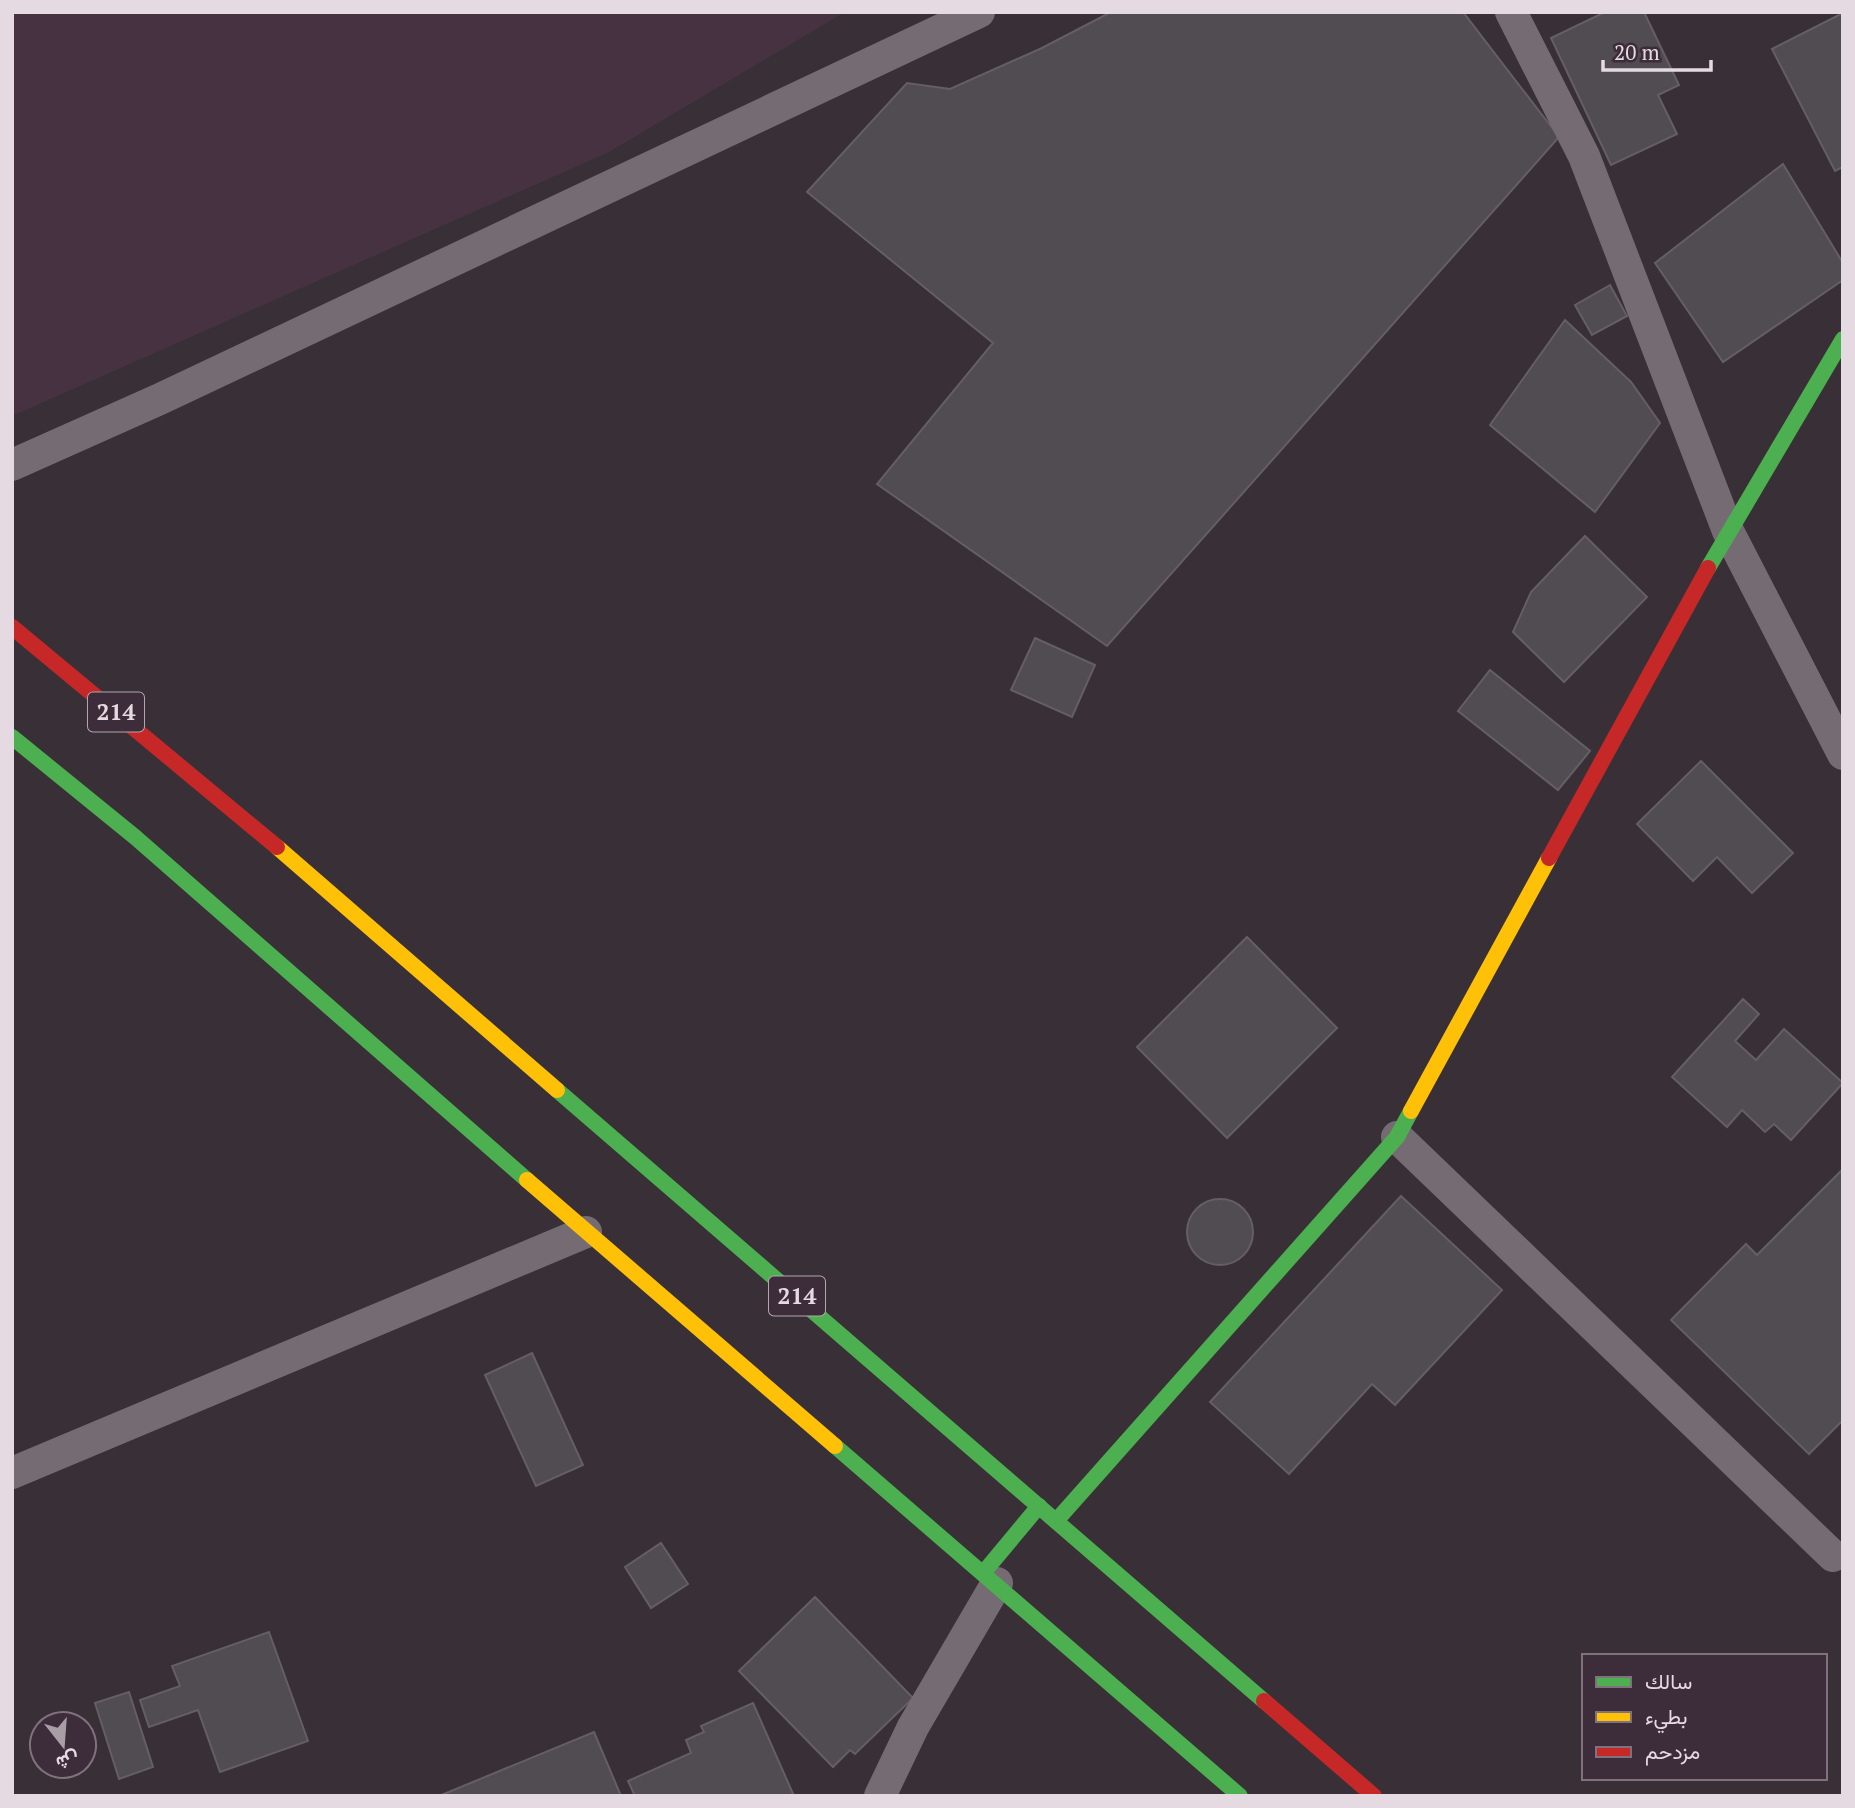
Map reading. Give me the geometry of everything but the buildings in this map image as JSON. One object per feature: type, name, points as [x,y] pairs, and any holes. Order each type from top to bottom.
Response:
[{"type":"main road","points":[[1056,1521],[1397,1137],[1728,531],[1843,339]]},
{"type":"main road","name":"214","points":[[12,627],[219,797],[1374,1796]]},
{"type":"main road","points":[[12,737],[135,837],[586,1232],[990,1577],[1240,1796]]},
{"type":"main road","points":[[990,1577],[1039,1506]]},
{"type":"street","points":[[12,465],[160,399],[979,12]]},
{"type":"street","points":[[1511,12],[1584,156],[1728,531],[1843,754]]},
{"type":"street","points":[[1397,1137],[1833,1556]]},
{"type":"street","points":[[12,1473],[586,1232]]},
{"type":"street","points":[[880,1796],[990,1577]]},
{"type":"shaded area","points":[[12,12],[845,12],[609,152],[12,416]]},
{"type":"traffic: fast","points":[[1708,568],[1843,339]]},
{"type":"traffic: fast","points":[[12,737],[135,837],[527,1180]]},
{"type":"traffic: fast","points":[[557,1090],[1264,1701]]},
{"type":"traffic: fast","points":[[1056,1521],[1397,1137],[1411,1111]]},
{"type":"traffic: fast","points":[[835,1446],[1240,1796]]},
{"type":"traffic: fast","points":[[984,1572],[1039,1506]]},
{"type":"traffic: slow","points":[[277,847],[557,1090]]},
{"type":"traffic: slow","points":[[1411,1111],[1549,858]]},
{"type":"traffic: slow","points":[[527,1180],[835,1446]]},
{"type":"traffic: jam","points":[[1549,858],[1708,568]]},
{"type":"traffic: jam","points":[[12,627],[277,847]]},
{"type":"traffic: jam","points":[[1264,1701],[1374,1796]]}]
